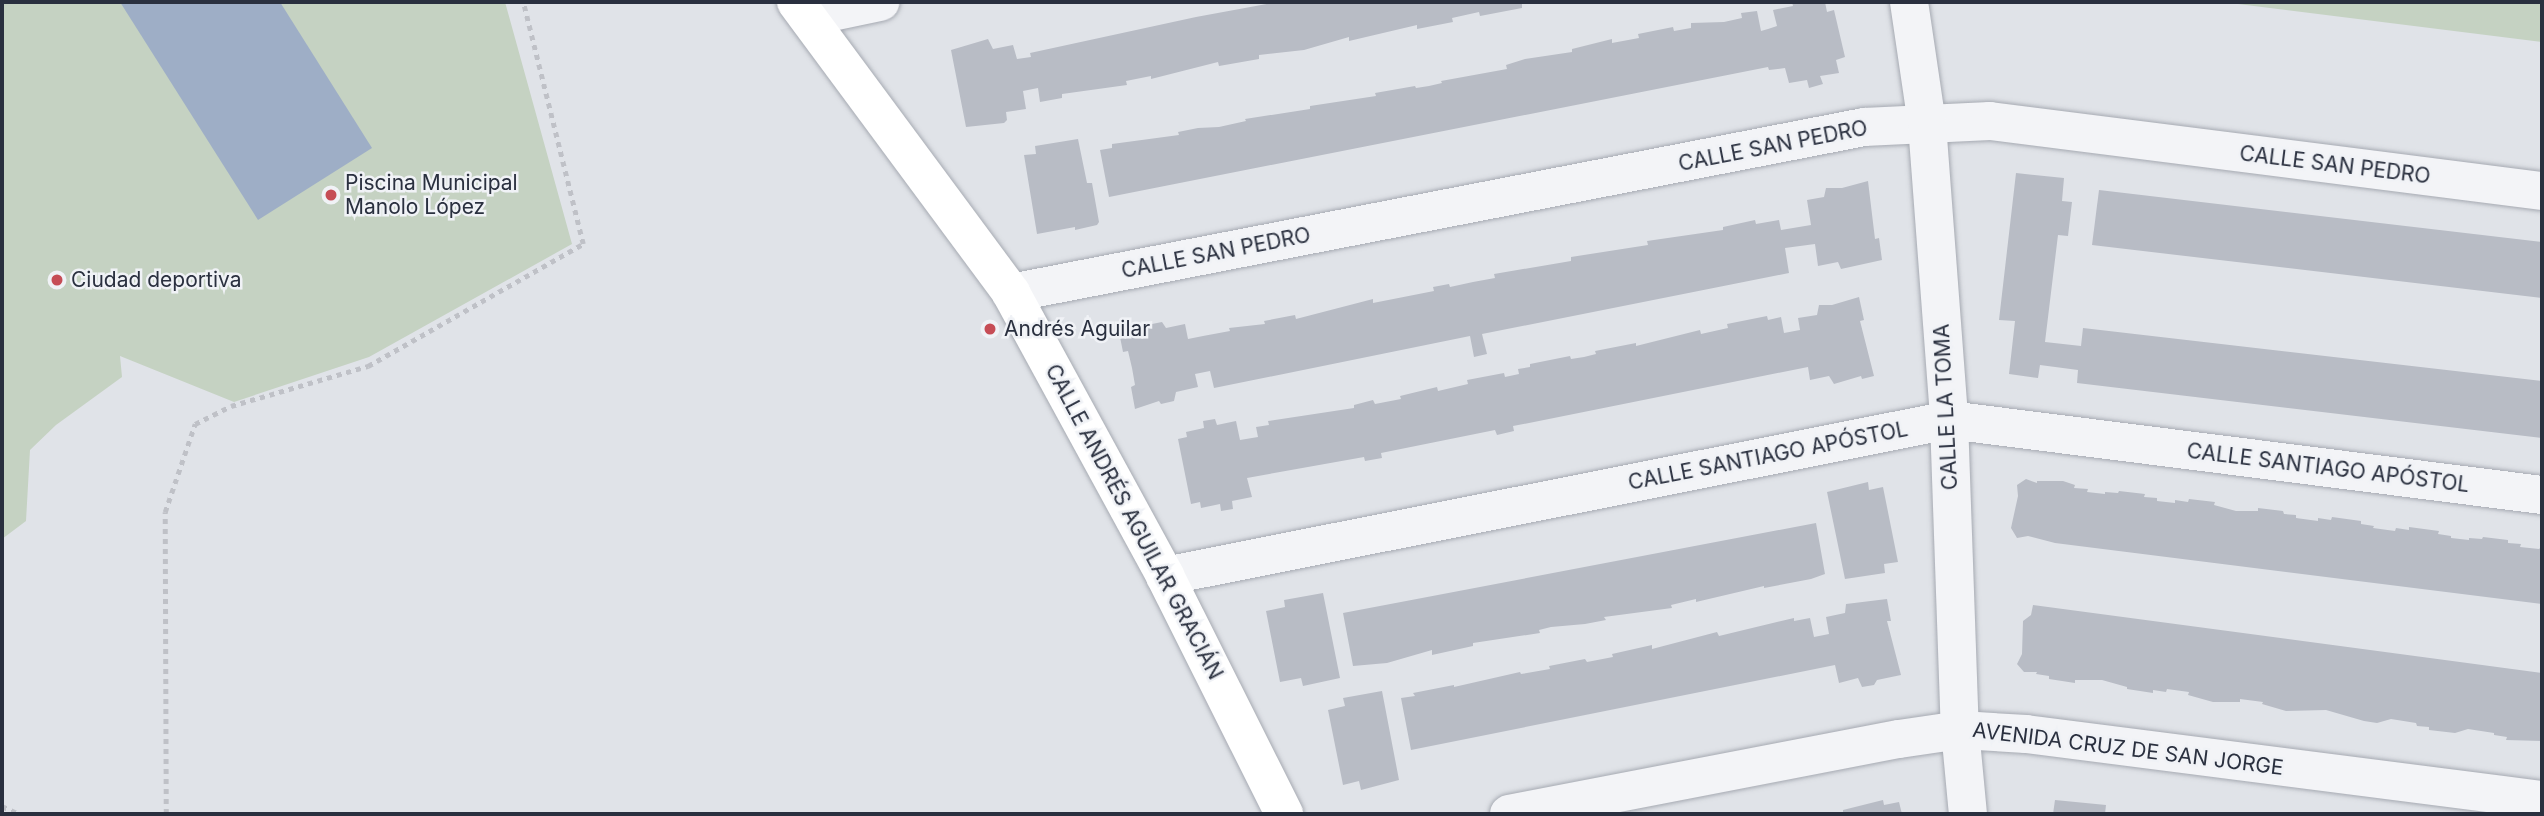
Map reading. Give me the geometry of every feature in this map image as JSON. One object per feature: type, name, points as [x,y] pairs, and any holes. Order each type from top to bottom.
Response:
[{"type":"main road","name":"CALLE ANDRÉS AGUILAR GRACIÁN","points":[[802,9],[1012,293],[1164,576],[1284,814]]},
{"type":"street","points":[[802,9],[880,2]]},
{"type":"street","name":"CALLE LA TOMA","points":[[1909,2],[1927,124],[1948,420],[1960,730],[1968,814]]},
{"type":"street","name":"CALLE SAN PEDRO","points":[[1012,293],[1864,127],[1990,121],[2542,191]]},
{"type":"street","name":"CALLE SANTIAGO APÓSTOL","points":[[1164,576],[1948,420],[2542,495]]},
{"type":"street","name":"AVENIDA CRUZ DE SAN JORGE","points":[[1509,814],[1899,739],[1960,730],[2040,736],[2542,800]]},
{"type":"path","points":[[166,814],[165,512],[195,424],[231,406],[368,366],[583,244],[523,2]]},
{"type":"path","points":[[2,806],[19,814]]},
{"type":"green space","name":"Piscina Municipal Manolo López","points":[[2,2],[505,2],[572,244],[369,357],[234,402],[120,356],[122,377],[56,425],[30,450],[26,521],[2,539]]},
{"type":"green space","points":[[2222,2],[2542,2],[2542,42]]},
{"type":"water","points":[[120,2],[280,2],[372,148],[258,220]]},
{"type":"building","points":[[1278,2],[1522,2],[1522,8],[1480,16],[1479,12],[1452,18],[1453,22],[1417,29],[1417,25],[1349,41],[1349,37],[1304,50],[1259,55],[1259,59],[1219,66],[1218,62],[1151,79],[1151,76],[1126,81],[1127,85],[1062,94],[1062,98],[1040,102],[1038,88],[1023,91],[1026,109],[1006,112],[1007,120],[1004,123],[966,127],[951,50],[988,39],[993,49],[1013,45],[1017,59],[1031,57],[1030,53]]},
{"type":"building","points":[[1792,2],[1825,2],[1827,12],[1834,10],[1845,57],[1836,60],[1839,73],[1820,76],[1823,84],[1809,88],[1807,80],[1789,83],[1785,68],[1769,70],[1768,67],[1109,197],[1100,150],[1112,148],[1112,144],[1179,135],[1178,132],[1198,128],[1219,127],[1246,121],[1245,119],[1310,109],[1310,106],[1376,96],[1375,93],[1429,86],[1442,83],[1441,81],[1507,69],[1506,65],[1525,59],[1572,52],[1572,49],[1612,39],[1612,43],[1639,38],[1638,34],[1673,27],[1674,31],[1691,28],[1691,23],[1724,22],[1742,18],[1741,13],[1757,11],[1761,31],[1777,26],[1773,10],[1793,6]]},
{"type":"building","points":[[1078,139],[1087,183],[1092,183],[1099,222],[1097,225],[1075,230],[1075,227],[1037,234],[1024,155],[1036,154],[1035,146]]},
{"type":"building","points":[[2016,173],[2064,178],[2062,201],[2072,202],[2068,236],[2058,235],[2045,342],[2081,346],[2083,328],[2542,381],[2542,438],[2077,383],[2078,370],[2040,365],[2038,378],[2009,374],[2015,321],[1999,320]]},
{"type":"building","points":[[1868,181],[1875,239],[1879,238],[1882,260],[1841,269],[1838,262],[1818,266],[1815,244],[1785,248],[1789,273],[1482,334],[1487,354],[1474,357],[1470,336],[1214,388],[1210,371],[1195,374],[1198,387],[1176,392],[1174,401],[1161,404],[1159,401],[1135,409],[1131,387],[1135,385],[1132,368],[1128,351],[1123,352],[1119,332],[1145,330],[1147,325],[1162,322],[1166,328],[1185,324],[1188,339],[1230,331],[1229,328],[1265,324],[1264,321],[1295,315],[1296,319],[1373,299],[1373,303],[1434,291],[1433,287],[1449,284],[1450,287],[1495,278],[1494,274],[1571,261],[1571,257],[1648,245],[1647,241],[1723,230],[1723,227],[1755,220],[1756,224],[1779,220],[1781,230],[1811,225],[1807,200],[1824,197],[1826,188],[1842,188]]},
{"type":"building","points":[[2099,190],[2542,242],[2542,298],[2092,245]]},
{"type":"building","points":[[1859,297],[1864,320],[1860,321],[1874,376],[1862,379],[1861,376],[1834,384],[1829,376],[1810,380],[1808,367],[1513,426],[1514,431],[1497,435],[1495,430],[1381,453],[1382,458],[1365,461],[1364,457],[1247,478],[1252,497],[1232,501],[1233,509],[1221,511],[1220,504],[1201,508],[1200,502],[1191,504],[1178,439],[1187,437],[1186,432],[1204,428],[1203,421],[1215,419],[1217,425],[1236,421],[1240,440],[1258,437],[1256,427],[1269,425],[1268,421],[1354,408],[1354,405],[1373,400],[1375,404],[1401,399],[1400,396],[1437,387],[1438,391],[1468,384],[1467,380],[1504,373],[1505,377],[1519,374],[1518,369],[1530,367],[1530,364],[1570,356],[1571,359],[1584,357],[1596,354],[1595,351],[1636,343],[1636,346],[1700,330],[1701,334],[1728,328],[1727,324],[1767,316],[1768,320],[1781,317],[1784,333],[1800,330],[1798,318],[1817,315],[1819,305],[1832,305]]},
{"type":"building","points":[[2026,479],[2037,483],[2063,481],[2075,485],[2074,488],[2088,489],[2087,492],[2105,494],[2119,491],[2145,494],[2144,497],[2157,498],[2157,501],[2175,503],[2175,500],[2188,502],[2189,499],[2215,502],[2214,505],[2236,511],[2258,511],[2258,508],[2283,511],[2284,514],[2296,515],[2296,518],[2318,521],[2318,518],[2331,520],[2332,517],[2361,521],[2361,524],[2374,526],[2373,528],[2395,531],[2396,528],[2409,530],[2409,527],[2439,531],[2438,534],[2451,538],[2469,540],[2483,537],[2508,540],[2508,543],[2521,544],[2520,547],[2539,549],[2542,546],[2542,604],[2055,543],[2028,536],[2017,538],[2011,528],[2018,496],[2017,485]]},
{"type":"building","points":[[1868,482],[1869,490],[1883,487],[1898,562],[1884,564],[1885,573],[1845,579],[1827,492]]},
{"type":"building","points":[[1816,523],[1825,574],[1811,579],[1764,586],[1696,602],[1696,599],[1671,605],[1672,608],[1604,617],[1606,620],[1585,624],[1551,627],[1539,630],[1540,633],[1473,643],[1473,646],[1432,655],[1432,650],[1387,663],[1353,666],[1343,613]]},
{"type":"building","points":[[1323,593],[1340,678],[1303,686],[1301,678],[1280,682],[1266,611],[1285,607],[1284,600]]},
{"type":"building","points":[[1887,599],[1891,621],[1887,621],[1901,675],[1877,680],[1874,685],[1862,687],[1858,678],[1839,683],[1835,665],[1411,750],[1401,698],[1415,696],[1413,693],[1520,672],[1550,669],[1549,666],[1585,659],[1587,662],[1613,657],[1612,654],[1652,645],[1652,649],[1717,632],[1719,636],[1794,618],[1794,621],[1810,618],[1814,637],[1829,634],[1826,617],[1845,613],[1846,604]]},
{"type":"building","points":[[2033,605],[2542,673],[2542,741],[2506,740],[2507,737],[2494,733],[2468,729],[2455,733],[2429,730],[2429,727],[2417,726],[2416,723],[2391,719],[2377,723],[2326,710],[2286,711],[2262,704],[2263,702],[2240,699],[2240,702],[2213,702],[2188,695],[2189,692],[2167,689],[2166,692],[2153,690],[2153,693],[2127,689],[2102,680],[2075,680],[2075,683],[2049,679],[2049,676],[2036,674],[2037,672],[2024,672],[2017,664],[2022,654],[2023,621],[2031,615]]},
{"type":"building","points":[[1382,691],[1399,780],[1361,790],[1359,781],[1343,785],[1328,710],[1345,706],[1343,698]]},
{"type":"building","points":[[1883,800],[1884,805],[1899,802],[1902,814],[1843,814],[1843,810]]},
{"type":"building","points":[[2055,800],[2106,805],[2105,814],[2053,814]]},
{"type":"place","name":"Piscina Municipal Manolo López","points":[[331,195]]},
{"type":"place","name":"Ciudad deportiva","points":[[57,280]]},
{"type":"place","name":"Andrés Aguilar","points":[[990,329]]}]
